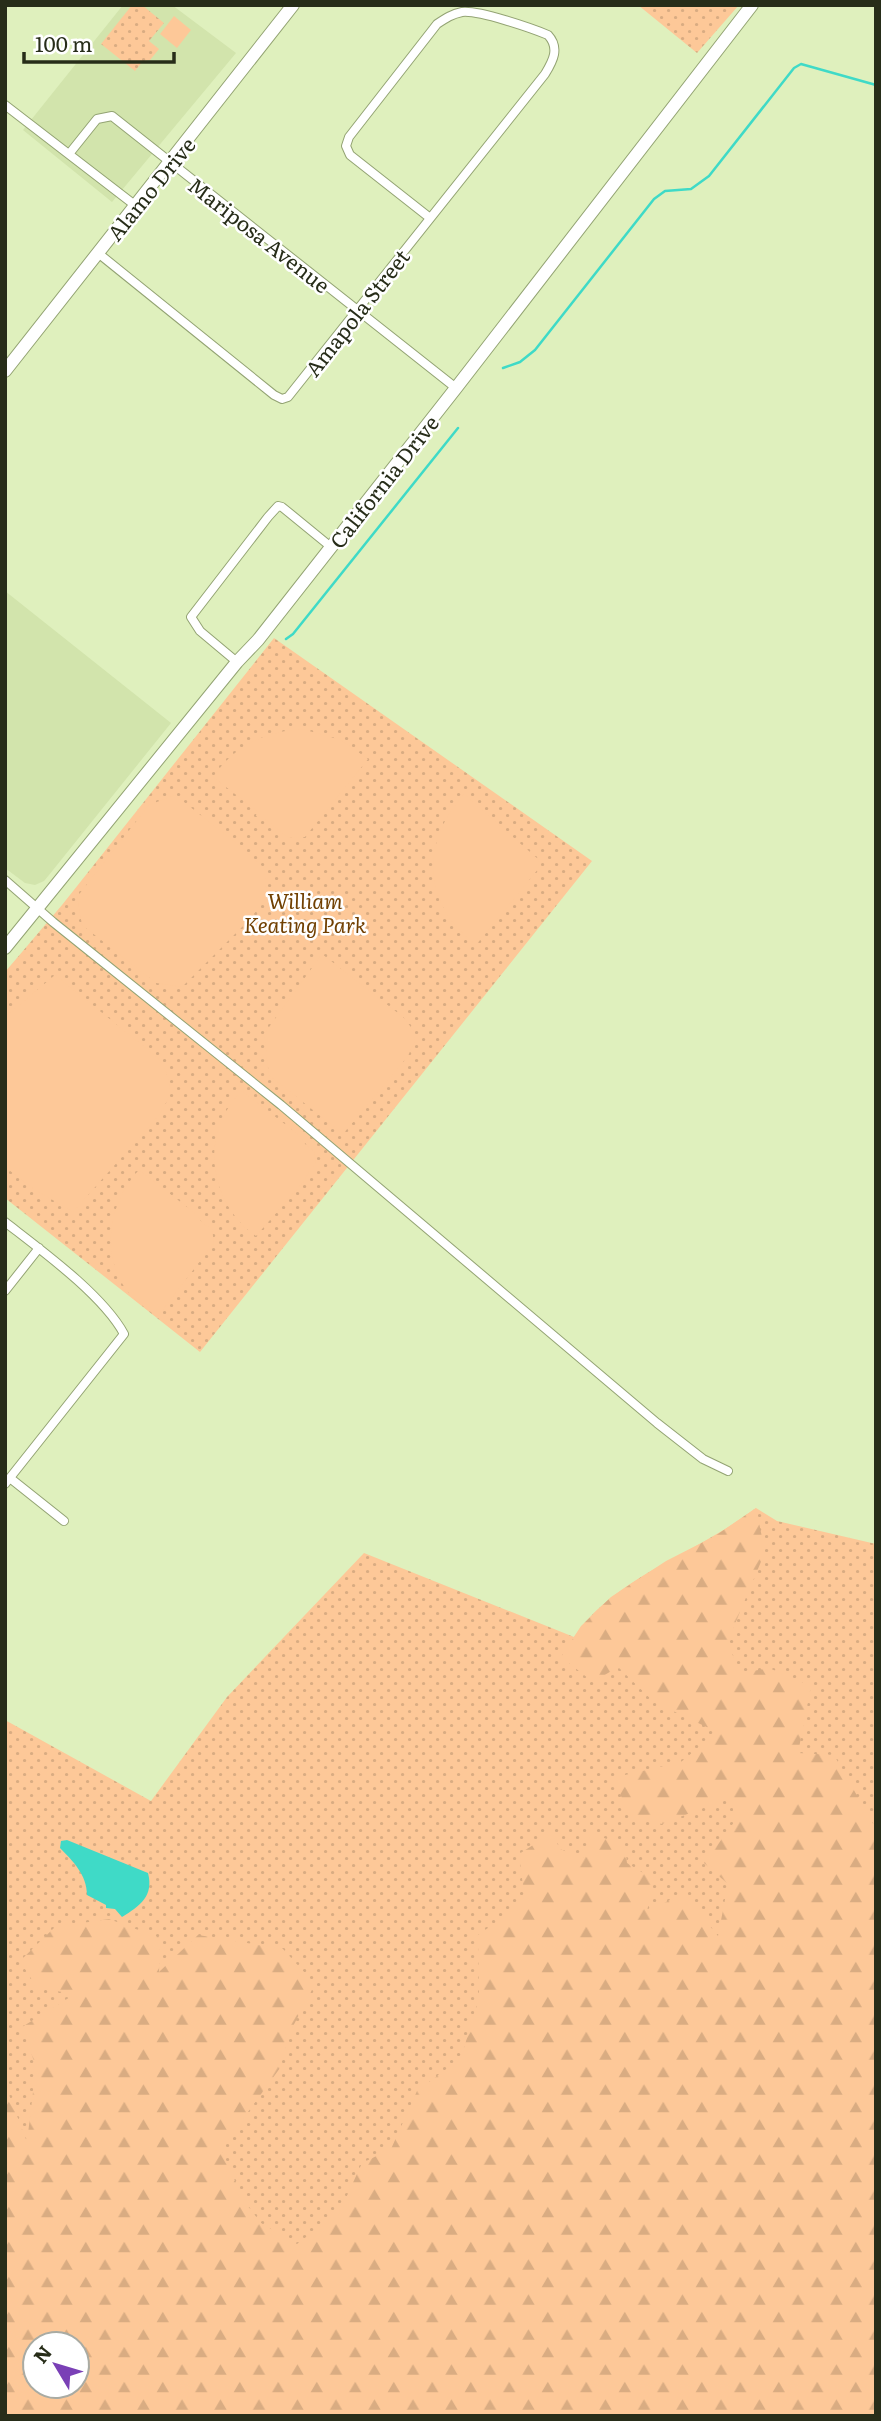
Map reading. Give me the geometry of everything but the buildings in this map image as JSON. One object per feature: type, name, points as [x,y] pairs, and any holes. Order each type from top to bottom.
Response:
[{"type":"street","name":"Alamo Drive","points":[[5,371],[293,5]]},
{"type":"street","name":"California Drive","points":[[5,948],[237,662],[258,640],[752,5]]},
{"type":"street","name":"Amapola Street","points":[[98,253],[278,398],[286,398],[358,310],[545,74],[555,48],[551,38],[544,33],[477,13],[449,15],[438,24],[347,139],[346,149],[350,155],[430,218]]},
{"type":"street","points":[[5,105],[135,206]]},
{"type":"street","name":"Mariposa Avenue","points":[[69,154],[97,119],[112,116],[456,388]]},
{"type":"street","points":[[237,662],[200,631],[191,617],[268,517],[278,506],[282,507],[331,547]]},
{"type":"street","points":[[5,880],[281,1105],[657,1423],[703,1459],[728,1471]]},
{"type":"street","points":[[5,1222],[39,1248],[115,1317],[124,1334],[8,1481],[64,1521]]},
{"type":"street","points":[[5,1291],[39,1248]]},
{"type":"shaded area","points":[[123,5],[172,5],[236,53],[112,202],[23,130]]},
{"type":"shaded area","points":[[5,591],[171,723],[44,881],[35,885],[25,883],[5,868]]},
{"type":"green space","points":[[132,5],[142,5],[164,23],[149,41],[159,49],[135,71],[101,44]]},
{"type":"green space","points":[[638,5],[739,5],[697,53]]},
{"type":"green space","points":[[174,16],[191,30],[177,48],[160,34]]},
{"type":"green space","name":"William Keating Park","points":[[274,638],[592,861],[200,1352],[5,1198],[5,972],[62,905]]},
{"type":"green space","points":[[302,729],[341,740],[368,759],[305,837],[289,838],[265,819],[256,816],[257,811],[213,777],[231,756],[252,742],[275,733]]},
{"type":"green space","points":[[464,794],[538,859],[539,868],[476,945],[458,929],[445,911],[433,873],[434,852],[440,832]]},
{"type":"green space","points":[[175,795],[264,868],[267,897],[250,919],[182,987],[156,983],[82,925],[77,897],[149,805]]},
{"type":"green space","points":[[322,954],[403,1017],[414,1031],[415,1040],[408,1056],[343,1134],[269,1075],[264,1034]]},
{"type":"green space","points":[[55,975],[157,1057],[170,1085],[168,1098],[160,1114],[73,1212],[34,1189],[5,1167],[5,1017]]},
{"type":"green space","points":[[242,1091],[299,1135],[314,1151],[316,1164],[256,1236],[240,1222],[228,1205],[219,1186],[215,1166],[219,1127],[228,1108]]},
{"type":"green space","points":[[139,1170],[212,1229],[214,1243],[157,1317],[131,1296],[121,1281],[111,1248],[114,1214],[128,1183]]},
{"type":"green space","points":[[756,1508],[777,1521],[876,1544],[876,2416],[5,2416],[5,1720],[151,1801],[227,1697],[364,1553],[574,1637],[603,1604],[638,1578],[720,1532]]},
{"type":"green space","points":[[756,1508],[765,1552],[727,1643],[741,1673],[769,1668],[811,1686],[798,1753],[834,1755],[876,1829],[876,2416],[5,2416],[5,2091],[8,2092],[27,2142],[36,2067],[22,2027],[75,1994],[37,1988],[20,1961],[55,1927],[109,1919],[160,1938],[159,1972],[198,1935],[283,1949],[315,1984],[290,2032],[280,2068],[221,2149],[244,2201],[261,2223],[297,2244],[340,2211],[362,2163],[391,2149],[417,2091],[461,2058],[479,1997],[478,1935],[525,1902],[519,1854],[552,1833],[560,1849],[583,1858],[591,1833],[625,1846],[627,1863],[653,1879],[647,1912],[683,1893],[718,1936],[728,1884],[704,1863],[735,1821],[731,1797],[662,1824],[632,1818],[612,1778],[681,1762],[717,1732],[654,1702],[618,1667],[593,1682],[561,1657],[581,1626],[611,1597],[666,1561],[715,1536]]},
{"type":"water","points":[[67,1840],[148,1873],[149,1888],[144,1899],[122,1917],[115,1909],[106,1908],[106,1905],[87,1895],[82,1875],[60,1848],[61,1841]]},
{"type":"waterway","points":[[503,368],[520,362],[535,350],[654,199],[665,191],[691,189],[709,176],[794,68],[801,64],[876,85]]},
{"type":"waterway","points":[[286,639],[293,634],[458,428]]}]
